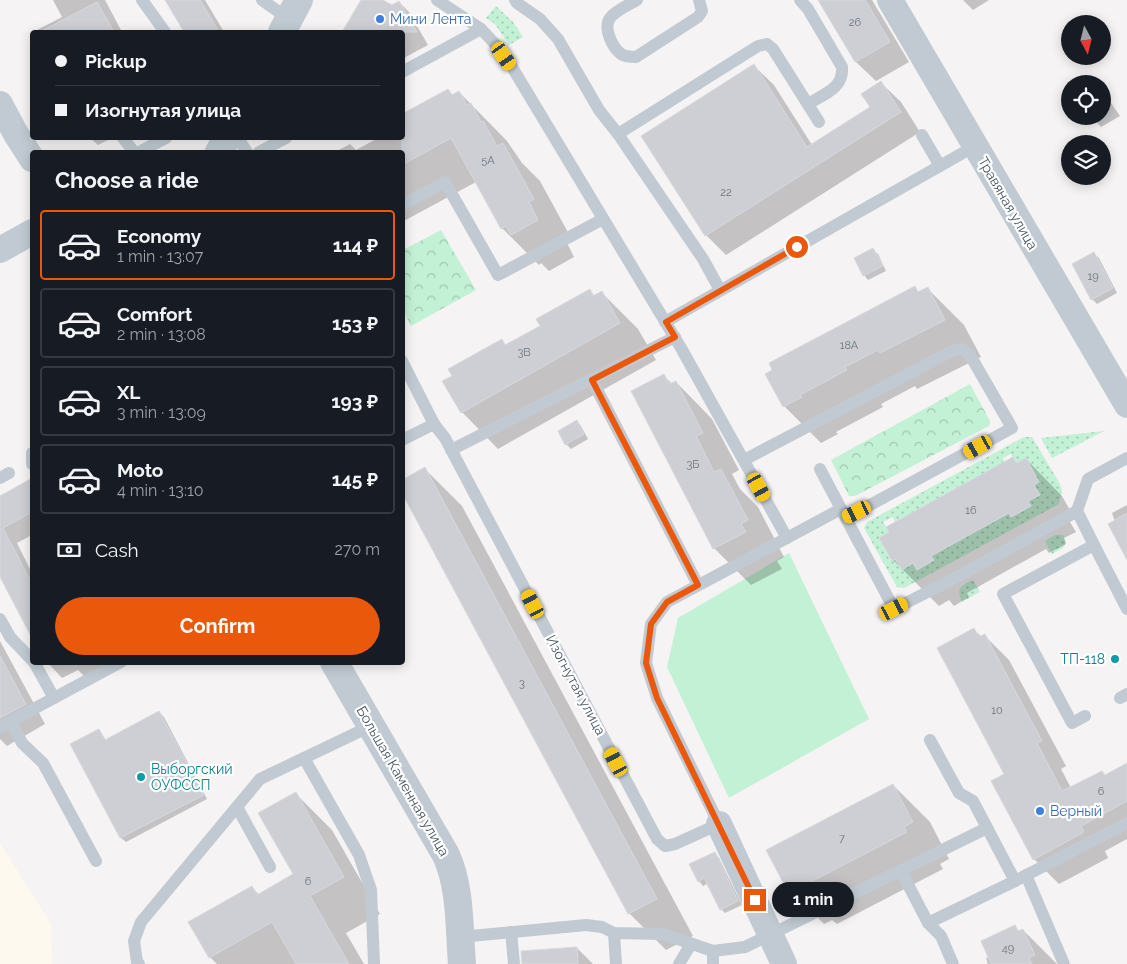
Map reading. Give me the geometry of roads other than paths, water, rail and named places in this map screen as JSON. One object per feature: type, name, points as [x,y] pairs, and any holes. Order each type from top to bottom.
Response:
[{"type":"street","name":"Травяная улица","points":[[890,0],[925,53],[975,146],[1127,405]]},
{"type":"street","points":[[0,104],[30,156]]},
{"type":"street","points":[[0,250],[30,233]]},
{"type":"street","name":"Большая Каменная улица","points":[[336,665],[453,870],[462,964]]},
{"type":"street","points":[[719,824],[784,964]]},
{"type":"lane","points":[[142,0],[164,30]]},
{"type":"lane","points":[[262,0],[290,17]]},
{"type":"lane","points":[[437,0],[481,29],[497,46],[512,67],[675,337],[787,538]]},
{"type":"lane","points":[[515,0],[540,19],[558,39],[599,110],[618,134],[703,259],[720,290]]},
{"type":"lane","points":[[637,0],[611,16],[607,24],[607,33],[620,53],[628,57],[636,57],[698,17],[702,11],[699,0]]},
{"type":"lane","points":[[800,0],[808,9],[842,66],[843,76],[837,85],[808,104]]},
{"type":"lane","points":[[405,70],[481,29]]},
{"type":"lane","points":[[618,134],[758,46],[767,44],[773,49],[819,122]]},
{"type":"lane","points":[[922,135],[940,166]]},
{"type":"lane","points":[[125,140],[132,150]]},
{"type":"lane","points":[[143,150],[162,140]]},
{"type":"lane","points":[[263,150],[282,140]]},
{"type":"lane","points":[[666,322],[975,146]]},
{"type":"lane","points":[[405,203],[444,182],[498,275],[603,219]]},
{"type":"lane","points":[[452,450],[675,337]]},
{"type":"lane","points":[[719,824],[657,698],[646,663],[651,624],[667,602],[787,538],[843,514],[1012,428],[970,355],[962,349],[954,350],[744,460]]},
{"type":"lane","name":"Изогнутая улица","points":[[405,367],[434,424],[452,450],[657,839],[665,846],[675,844],[719,824]]},
{"type":"lane","points":[[592,380],[698,585]]},
{"type":"lane","points":[[405,438],[434,424]]},
{"type":"lane","points":[[820,469],[894,609],[957,577],[1077,511],[1088,479],[1127,458]]},
{"type":"lane","points":[[1077,511],[1127,608]]},
{"type":"lane","points":[[1085,716],[1072,723],[1003,594],[1094,545]]},
{"type":"lane","points":[[0,619],[10,637],[30,659]]},
{"type":"lane","points":[[35,665],[54,698]]},
{"type":"lane","points":[[96,861],[43,762],[5,724],[115,665]]},
{"type":"lane","points":[[139,964],[137,962],[134,941],[141,922],[260,779],[371,726]]},
{"type":"lane","points":[[930,740],[959,793],[972,801],[987,828],[1020,878],[1064,964]]},
{"type":"lane","points":[[304,758],[359,855],[371,890],[374,964]]},
{"type":"lane","points":[[237,807],[270,867]]},
{"type":"lane","points":[[928,923],[1127,823]]},
{"type":"lane","points":[[460,937],[586,925],[602,927],[614,933],[663,934],[713,951],[745,947],[901,872],[987,828]]},
{"type":"lane","points":[[901,872],[928,923],[941,936],[953,964]]},
{"type":"lane","points":[[511,932],[514,964]]},
{"type":"lane","points":[[614,933],[616,964]]},
{"type":"lane","points":[[679,964],[691,944]]},
{"type":"lane","points":[[713,951],[713,964]]},
{"type":"place","name":"Мини Лента","points":[[380,19]]},
{"type":"place","name":"ТП-118","points":[[1115,659]]},
{"type":"place","name":"Выборгский ОУФССП","points":[[141,777]]},
{"type":"place","name":"Верный","points":[[1040,811]]}]
